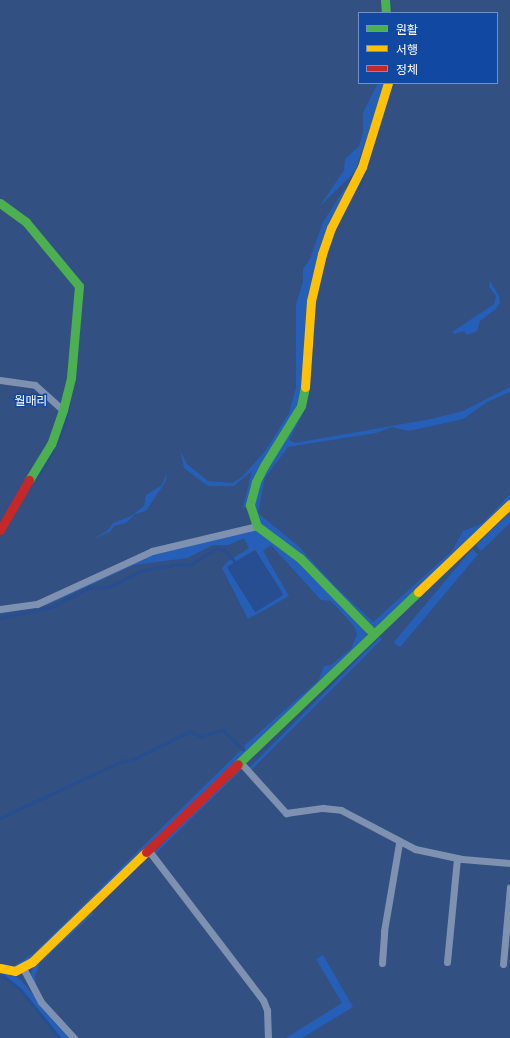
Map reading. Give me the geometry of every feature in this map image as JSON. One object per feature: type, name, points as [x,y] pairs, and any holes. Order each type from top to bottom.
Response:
[{"type":"street","points":[[385,0],[386,12]]},
{"type":"street","points":[[373,633],[300,558],[257,526],[250,506],[256,482],[301,406],[307,377],[311,301],[322,254],[331,228],[362,166],[388,84]]},
{"type":"street","points":[[0,203],[26,222],[79,286],[71,378],[64,410],[51,444],[0,530]]},
{"type":"street","points":[[0,380],[34,385],[64,410]]},
{"type":"street","points":[[0,968],[15,971],[23,968],[149,850],[373,633],[510,504]]},
{"type":"street","points":[[0,609],[37,604],[152,551],[257,526]]},
{"type":"street","points":[[240,762],[286,813],[323,808],[341,810],[400,843],[428,853],[457,858],[510,863]]},
{"type":"street","points":[[382,963],[384,931],[400,843]]},
{"type":"street","points":[[149,850],[263,1000],[267,1010],[268,1038]]},
{"type":"street","points":[[447,962],[457,858]]},
{"type":"street","points":[[503,964],[510,887]]},
{"type":"street","points":[[23,968],[40,1002],[74,1038]]},
{"type":"shaded area","points":[[378,84],[385,84],[355,172],[320,206],[344,170],[345,159],[359,146],[363,132],[363,113]]},
{"type":"shaded area","points":[[352,183],[331,224],[306,343],[301,396],[248,508],[243,507],[252,471],[234,486],[208,486],[184,468],[180,450],[187,464],[208,481],[232,483],[242,477],[266,450],[289,413],[296,387],[296,304],[303,282],[303,269],[310,259],[323,222],[343,191]]},
{"type":"shaded area","points":[[490,281],[499,296],[500,303],[496,309],[480,321],[477,331],[467,335],[464,331],[454,334],[452,332],[494,304],[496,296],[489,287]]},
{"type":"shaded area","points":[[308,379],[311,380],[306,407],[289,440],[295,443],[431,419],[463,411],[510,387],[510,392],[487,402],[463,419],[409,431],[392,427],[376,433],[288,447],[265,478],[258,513],[298,546],[336,587],[373,622],[452,551],[463,531],[482,524],[510,494],[510,501],[375,628],[372,628],[260,523],[254,509],[259,481],[279,450]]},
{"type":"shaded area","points":[[167,473],[166,481],[146,511],[135,514],[126,523],[114,526],[111,531],[94,539],[108,530],[113,523],[131,516],[144,506],[146,495],[162,485]]},
{"type":"shaded area","points":[[510,512],[510,523],[481,551],[476,545]]},
{"type":"shaded area","points":[[253,528],[298,558],[366,632],[367,636],[31,960],[16,968],[0,965],[14,966],[35,952],[240,751],[244,750],[245,745],[319,680],[324,666],[331,665],[351,649],[357,634],[354,626],[331,601],[321,600],[271,545],[263,551],[289,596],[248,619],[222,568],[228,561],[249,548],[244,538],[229,545],[213,545],[187,558],[134,565],[47,605],[0,614],[0,610],[37,604],[153,553]],"holes":[[[255,550],[282,592],[257,610],[228,566]]]},
{"type":"shaded area","points":[[472,549],[478,554],[400,648],[394,642]]},
{"type":"shaded area","points":[[255,550],[283,595],[255,612],[227,567]]},
{"type":"shaded area","points":[[380,637],[382,639],[251,770],[249,768]]},
{"type":"shaded area","points":[[242,767],[243,768],[155,854],[154,852]]},
{"type":"shaded area","points":[[91,912],[94,913],[40,963],[35,976],[37,989],[31,974],[33,967]]},
{"type":"shaded area","points":[[323,955],[353,1007],[302,1038],[286,1038],[342,1003],[316,959]]},
{"type":"shaded area","points":[[0,972],[13,974],[21,980],[69,1038],[61,1038],[21,989]]},
{"type":"waterway","points":[[390,4],[391,12]]},
{"type":"waterway","points":[[359,185],[364,173]]},
{"type":"waterway","points":[[66,421],[69,403]]},
{"type":"waterway","points":[[54,447],[65,424]]},
{"type":"waterway","points":[[48,459],[52,451]]},
{"type":"waterway","points":[[36,478],[46,463]]},
{"type":"waterway","points":[[0,618],[52,607],[88,588],[109,587],[140,571],[178,564],[190,565],[217,548],[225,550],[235,562]]},
{"type":"waterway","points":[[0,818],[122,761],[132,760],[190,731],[200,736],[223,730],[243,749]]},
{"type":"waterway","points":[[0,973],[21,990],[60,1038]]},
{"type":"traffic: fast","points":[[385,0],[386,12]]},
{"type":"traffic: fast","points":[[0,203],[26,222],[79,286],[71,378],[63,410],[51,444],[29,480]]},
{"type":"traffic: fast","points":[[305,387],[301,406],[264,466],[256,482],[250,505],[257,526],[300,558],[373,633]]},
{"type":"traffic: fast","points":[[238,764],[418,592]]},
{"type":"traffic: slow","points":[[305,387],[311,301],[322,254],[331,228],[362,167],[388,84]]},
{"type":"traffic: slow","points":[[418,592],[510,504]]},
{"type":"traffic: slow","points":[[0,968],[15,971],[32,962],[146,852]]},
{"type":"traffic: jam","points":[[0,530],[29,480]]},
{"type":"traffic: jam","points":[[146,852],[238,764]]},
{"type":"district","name":"월매리","points":[[31,402]]}]
